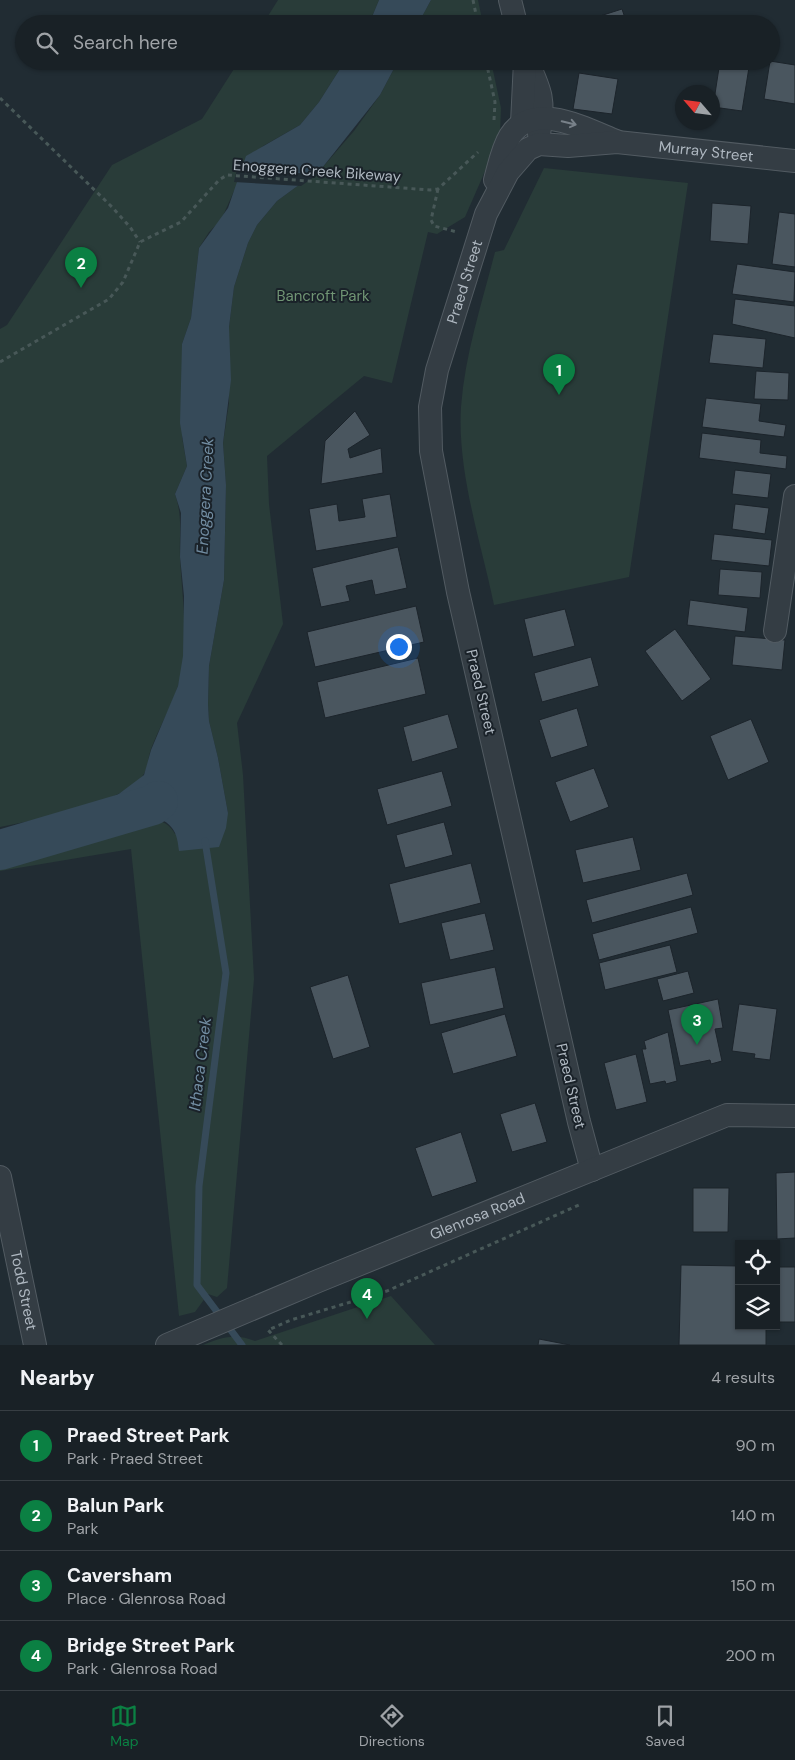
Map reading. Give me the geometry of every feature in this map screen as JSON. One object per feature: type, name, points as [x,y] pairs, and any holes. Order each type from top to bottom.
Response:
[{"type":"street","points":[[510,0],[514,15]]},
{"type":"street","points":[[527,70],[531,122],[537,144]]},
{"type":"street","name":"Murray Street","points":[[531,122],[573,124],[617,142]]},
{"type":"street","name":"Praed Street","points":[[531,122],[510,136],[477,238],[437,370],[430,407],[431,451],[460,602],[576,1113],[592,1170]]},
{"type":"street","name":"Murray Street","points":[[537,144],[568,146],[617,142],[795,161]]},
{"type":"street","name":"Praed Street","points":[[486,214],[514,164],[525,150],[537,144]]},
{"type":"street","points":[[775,631],[795,496]]},
{"type":"street","name":"Glenrosa Road","points":[[176,1341],[727,1115],[795,1116]]},
{"type":"street","name":"Todd Street","points":[[0,1177],[35,1345]]},
{"type":"path","points":[[473,0],[476,15]]},
{"type":"path","points":[[488,70],[495,102],[494,121],[490,129]]},
{"type":"path","points":[[0,98],[112,207],[130,227],[140,242],[123,282],[109,299],[0,362]]},
{"type":"path","points":[[477,238],[434,226],[431,220],[438,189],[480,149]]},
{"type":"path","name":"Enoggera Creek Bikeway","points":[[140,242],[181,222],[219,180],[231,175],[438,189]]},
{"type":"path","points":[[282,1345],[268,1330],[290,1320],[387,1291],[581,1204]]},
{"type":"green space","points":[[278,0],[379,0],[373,15],[269,15]]},
{"type":"green space","points":[[431,0],[478,0],[481,15],[423,15]]},
{"type":"green space","points":[[233,70],[339,70],[319,102],[300,125],[263,146],[234,191],[221,220],[209,232],[199,248],[191,318],[182,344],[182,437],[187,466],[175,494],[180,518],[184,654],[178,686],[151,749],[146,769],[139,780],[111,798],[73,811],[0,827],[0,329],[7,325],[112,165],[202,119]]},
{"type":"green space","name":"Bancroft Park","points":[[393,70],[493,70],[501,108],[500,134],[465,217],[437,234],[428,232],[392,383],[364,376],[267,456],[269,504],[283,624],[237,723],[243,775],[254,979],[227,1288],[217,1297],[208,1294],[195,1312],[179,1316],[131,849],[0,871],[0,856],[137,816],[164,823],[175,834],[228,813],[209,721],[208,704],[209,666],[224,580],[226,485],[223,443],[229,403],[229,327],[234,287],[248,243],[257,225],[277,201],[322,168],[354,131],[380,95]]},
{"type":"green space","points":[[544,168],[688,183],[629,577],[494,605],[466,482],[461,432],[463,387],[475,329],[495,252],[504,250]]},
{"type":"green space","points":[[391,1296],[435,1345],[203,1345],[229,1337],[242,1337],[255,1341]]},
{"type":"water","points":[[379,0],[431,0],[423,15],[373,15]]},
{"type":"water","points":[[339,70],[393,70],[380,95],[322,168],[277,201],[257,225],[248,243],[234,287],[229,327],[231,380],[223,443],[226,485],[224,580],[209,666],[208,704],[209,721],[228,813],[226,828],[219,847],[179,851],[174,830],[166,822],[150,817],[142,817],[108,824],[105,800],[116,796],[144,775],[151,750],[178,686],[183,656],[184,596],[180,557],[181,513],[175,494],[187,466],[180,423],[182,344],[191,318],[199,248],[228,208],[246,156],[300,125],[319,102]]},
{"type":"pier","points":[[237,169],[317,175],[301,186],[234,182]]},
{"type":"building","points":[[622,9],[624,15],[603,15]]},
{"type":"building","points":[[780,63],[795,65],[795,104],[764,99],[769,70],[780,70]]},
{"type":"building","points":[[719,70],[749,70],[742,111],[720,108],[720,85],[716,85]]},
{"type":"building","points":[[579,73],[618,79],[612,114],[573,109]]},
{"type":"building","points":[[712,203],[751,206],[748,244],[710,241]]},
{"type":"building","points":[[779,212],[795,214],[795,267],[772,264]]},
{"type":"building","points":[[737,264],[795,272],[794,302],[732,294]]},
{"type":"building","points":[[735,299],[795,306],[795,338],[732,324]]},
{"type":"building","points":[[713,334],[766,339],[763,368],[709,363]]},
{"type":"building","points":[[756,371],[789,373],[788,400],[754,399]]},
{"type":"building","points":[[706,398],[761,404],[759,421],[786,425],[784,437],[702,427]]},
{"type":"building","points":[[355,411],[370,435],[348,449],[350,458],[381,448],[383,473],[321,484],[325,441]]},
{"type":"building","points":[[702,433],[761,440],[760,453],[787,456],[786,469],[699,458]]},
{"type":"building","points":[[735,470],[771,474],[768,498],[732,494]]},
{"type":"building","points":[[390,494],[397,537],[316,551],[309,509],[337,504],[339,521],[365,517],[362,499]]},
{"type":"building","points":[[735,504],[769,508],[765,534],[732,529]]},
{"type":"building","points":[[714,534],[772,540],[769,566],[711,560]]},
{"type":"building","points":[[398,547],[407,588],[375,595],[372,580],[346,586],[350,601],[321,607],[312,568]]},
{"type":"building","points":[[720,569],[762,572],[760,598],[718,595]]},
{"type":"building","points":[[690,600],[748,608],[745,632],[687,625]]},
{"type":"building","points":[[416,606],[424,642],[315,667],[307,632]]},
{"type":"building","points":[[565,609],[575,646],[533,657],[524,619]]},
{"type":"building","points":[[675,629],[711,679],[682,701],[645,651]]},
{"type":"building","points":[[735,636],[785,640],[782,670],[732,665]]},
{"type":"building","points":[[591,657],[599,686],[542,702],[534,673]]},
{"type":"building","points":[[418,658],[426,694],[325,718],[317,682]]},
{"type":"building","points":[[577,708],[588,746],[551,758],[539,720]]},
{"type":"building","points":[[448,714],[458,748],[412,762],[403,727]]},
{"type":"building","points":[[751,719],[769,762],[728,780],[710,736]]},
{"type":"building","points":[[594,768],[609,807],[570,822],[555,782]]},
{"type":"building","points":[[442,771],[452,806],[387,825],[377,789]]},
{"type":"building","points":[[444,822],[453,855],[405,868],[396,835]]},
{"type":"building","points":[[633,837],[641,870],[583,883],[575,850]]},
{"type":"building","points":[[471,863],[481,903],[399,924],[389,884]]},
{"type":"building","points":[[687,873],[693,895],[592,923],[586,900]]},
{"type":"building","points":[[691,907],[698,933],[599,960],[592,934]]},
{"type":"building","points":[[485,913],[494,950],[450,960],[441,923]]},
{"type":"building","points":[[670,945],[677,972],[605,990],[599,963]]},
{"type":"building","points":[[495,967],[504,1008],[430,1025],[421,983]]},
{"type":"building","points":[[688,971],[694,993],[663,1001],[657,979]]},
{"type":"building","points":[[348,975],[370,1047],[333,1059],[310,987]]},
{"type":"building","points":[[718,999],[723,1028],[715,1029],[722,1061],[711,1064],[710,1060],[680,1066],[668,1010]]},
{"type":"building","points":[[739,1004],[777,1009],[770,1060],[754,1058],[755,1054],[732,1051]]},
{"type":"building","points":[[505,1014],[517,1056],[453,1074],[441,1033]]},
{"type":"building","points":[[668,1032],[677,1081],[666,1084],[665,1081],[650,1084],[642,1049],[646,1049],[644,1041]]},
{"type":"building","points":[[636,1054],[647,1102],[616,1110],[604,1063]]},
{"type":"building","points":[[535,1103],[547,1142],[512,1152],[500,1114]]},
{"type":"building","points":[[461,1132],[477,1182],[432,1197],[415,1148]]},
{"type":"building","points":[[795,1172],[795,1238],[777,1239],[776,1173]]},
{"type":"building","points":[[693,1188],[729,1188],[728,1232],[693,1232]]},
{"type":"building","points":[[681,1265],[735,1266],[735,1330],[766,1330],[766,1345],[679,1345]]},
{"type":"building","points":[[780,1267],[795,1267],[795,1322],[780,1322]]},
{"type":"building","points":[[539,1339],[570,1345],[538,1345]]},
{"type":"waterway","name":"Enoggera Creek","points":[[0,850],[153,805],[158,801]]},
{"type":"waterway","name":"Ithaca Creek","points":[[205,841],[226,973],[199,1186],[197,1285],[242,1345]]},
{"type":"place","name":"Balun Park","points":[[81,288]]},
{"type":"place","name":"Praed Street Park","points":[[559,395]]},
{"type":"place","name":"Caversham","points":[[697,1045]]},
{"type":"place","name":"Bridge Street Park","points":[[367,1319]]}]
